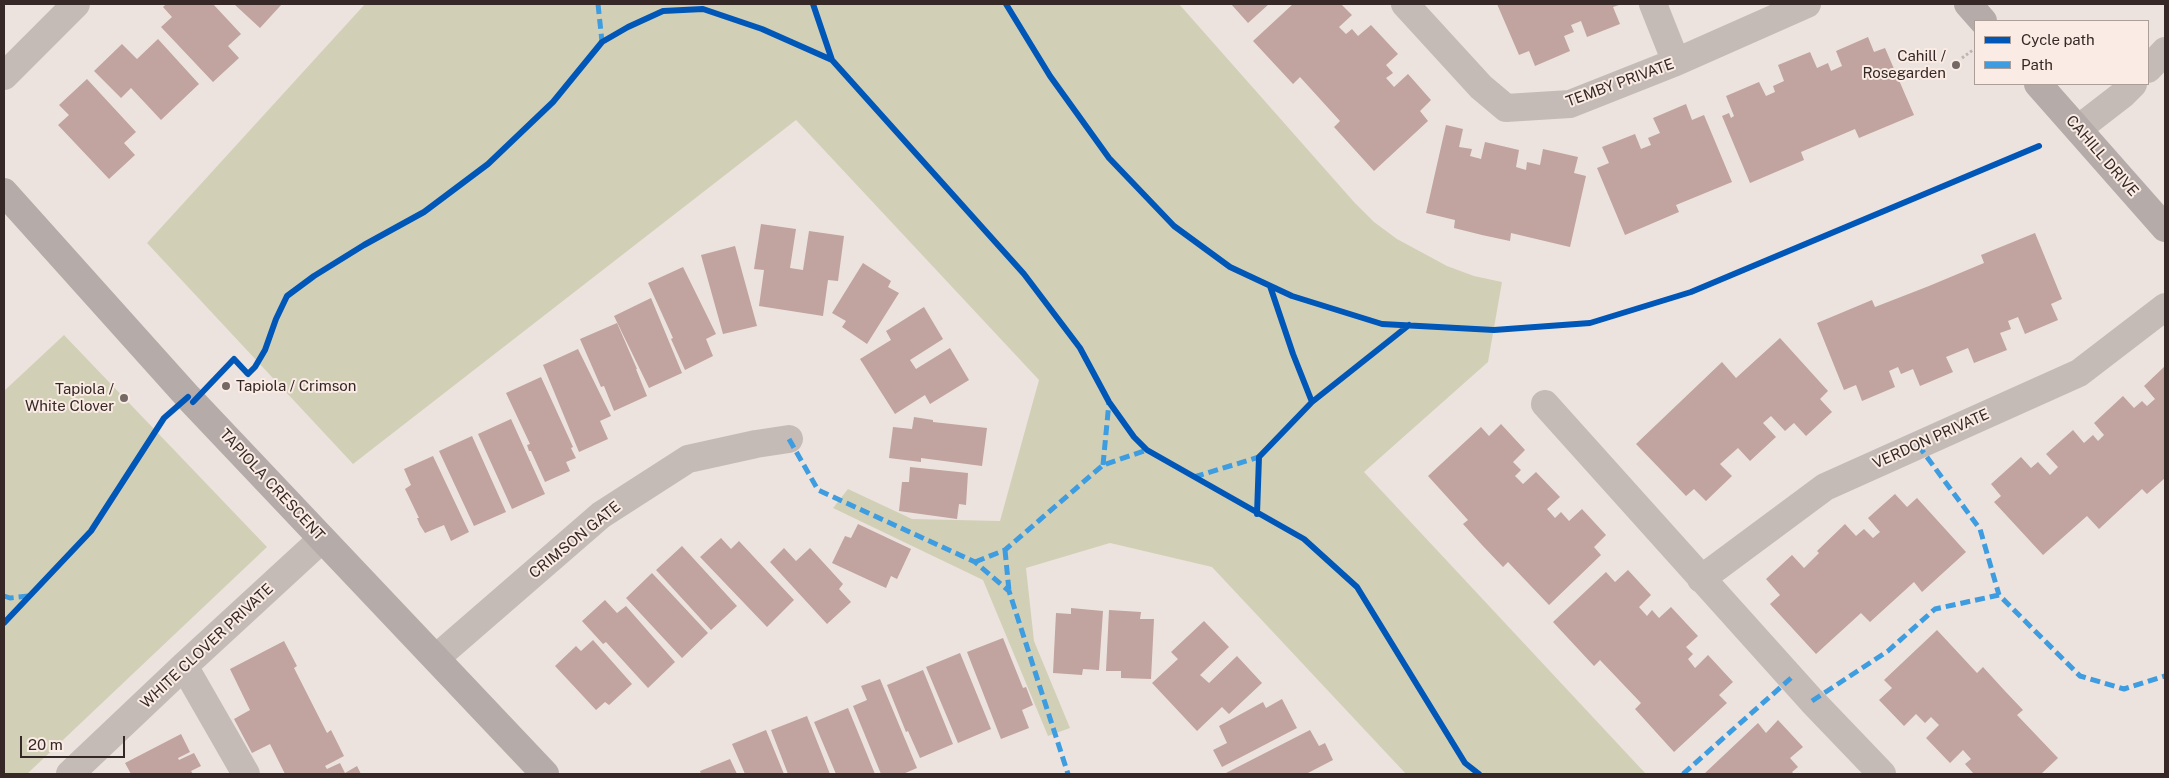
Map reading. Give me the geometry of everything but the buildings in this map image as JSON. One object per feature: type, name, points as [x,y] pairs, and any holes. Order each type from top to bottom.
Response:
[{"type":"street","points":[[4,76],[76,4]]},
{"type":"street","name":"TEMBY PRIVATE","points":[[1405,4],[1481,87],[1506,108],[1570,104],[1676,62],[1807,4]]},
{"type":"street","points":[[1653,4],[1676,62]]},
{"type":"street","points":[[1968,4],[1982,20]]},
{"type":"street","points":[[2149,68],[2165,51]]},
{"type":"street","name":"CAHILL DRIVE","points":[[2039,85],[2165,228]]},
{"type":"street","points":[[2078,129],[2132,85]]},
{"type":"street","name":"TAPIOLA CRESCENT","points":[[4,192],[188,397],[545,774]]},
{"type":"street","name":"VERDON PRIVATE","points":[[1701,579],[1825,487],[2079,373],[2165,307]]},
{"type":"street","points":[[1545,404],[1812,701],[1882,774]]},
{"type":"street","name":"CRIMSON GATE","points":[[436,658],[601,515],[688,459],[756,444],[789,439]]},
{"type":"street","name":"WHITE CLOVER PRIVATE","points":[[70,774],[322,539]]},
{"type":"street","points":[[184,666],[246,774]]},
{"type":"path","points":[[1962,58],[1974,49]]},
{"type":"green space","points":[[365,4],[1179,4],[1354,202],[1374,222],[1397,239],[1447,266],[1474,276],[1502,282],[1488,362],[1364,472],[1646,774],[1406,774],[1212,567],[1110,543],[1026,568],[1034,641],[1070,728],[1048,736],[983,580],[833,508],[848,489],[912,519],[1000,521],[1039,380],[796,120],[353,464],[147,243]]},
{"type":"green space","points":[[64,335],[267,547],[27,774],[4,774],[4,391]]},
{"type":"marked path","points":[[598,4],[602,42]]},
{"type":"marked path","points":[[1103,465],[1109,402]]},
{"type":"marked path","points":[[789,439],[818,490],[975,562],[1009,591],[1068,774]]},
{"type":"marked path","points":[[1918,445],[1980,529],[1999,595]]},
{"type":"marked path","points":[[975,562],[1005,550],[1103,465],[1147,450]]},
{"type":"marked path","points":[[1194,477],[1259,457]]},
{"type":"marked path","points":[[1005,550],[1009,591]]},
{"type":"marked path","points":[[1812,701],[1888,651],[1935,609],[1999,595],[2080,676],[2124,689],[2165,676]]},
{"type":"marked path","points":[[4,596],[10,598],[29,596]]},
{"type":"marked path","points":[[1683,774],[1791,678]]},
{"type":"cycle path","points":[[813,4],[832,60],[1024,274],[1080,348],[1109,402],[1134,437],[1147,450],[1304,539],[1357,587],[1465,763],[1479,774]]},
{"type":"cycle path","points":[[1006,4],[1050,76],[1109,158],[1174,226],[1230,267],[1292,296],[1382,324],[1494,330],[1590,323],[1691,292],[2039,146]]},
{"type":"cycle path","points":[[193,402],[234,359],[248,374],[255,367],[265,350],[276,319],[287,296],[314,276],[364,245],[424,212],[488,164],[553,102],[602,42],[628,27],[663,11],[703,9],[762,29],[832,60]]},
{"type":"cycle path","points":[[1270,286],[1293,354],[1312,402]]},
{"type":"cycle path","points":[[1257,514],[1259,457],[1312,402],[1409,325]]},
{"type":"cycle path","points":[[4,623],[91,531],[164,418],[188,397]]},
{"type":"place","name":"Cahill / Rosegarden","points":[[1956,65]]},
{"type":"place","name":"Tapiola / Crimson","points":[[226,386]]},
{"type":"place","name":"Tapiola / White Clover","points":[[124,398]]}]
